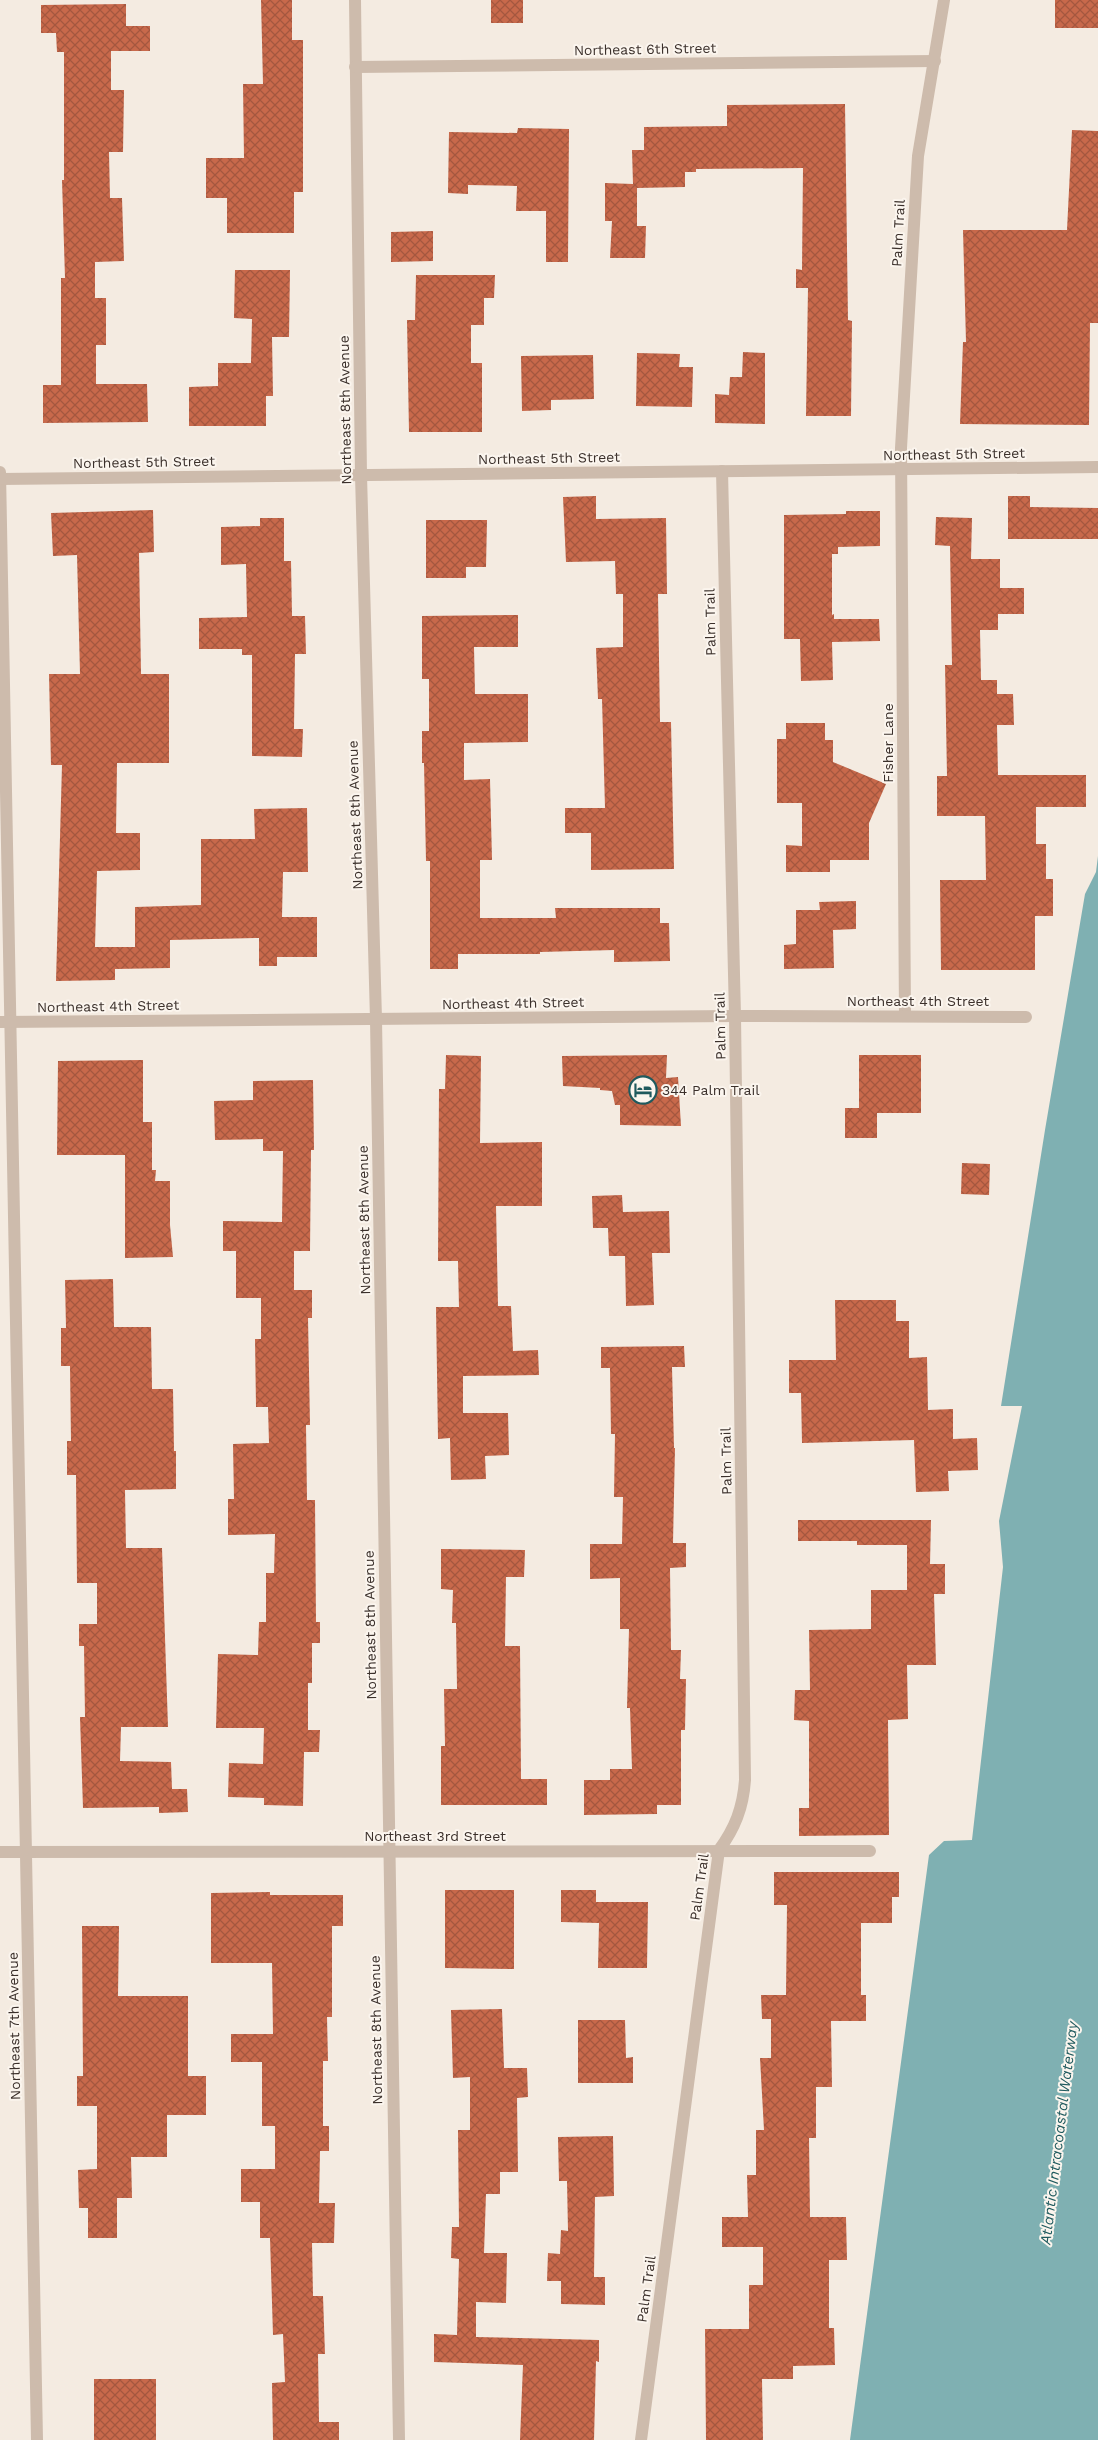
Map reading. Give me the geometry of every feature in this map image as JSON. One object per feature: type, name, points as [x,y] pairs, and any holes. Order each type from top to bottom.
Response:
[{"type":"street","name":"Northeast 8th Avenue","points":[[355,0],[361,475],[376,1019],[398,2440]]},
{"type":"street","name":"Palm Trail","points":[[901,469],[918,156],[944,0]]},
{"type":"street","name":"Northeast 6th Street","points":[[355,67],[935,60]]},
{"type":"street","name":"Northeast 5th Street","points":[[0,478],[1098,467]]},
{"type":"street","name":"Fisher Lane","points":[[901,469],[905,1016]]},
{"type":"street","name":"Palm Trail","points":[[641,2440],[719,1850],[732,1831],[739,1816],[745,1780],[736,1016],[722,471]]},
{"type":"street","name":"Northeast 7th Avenue","points":[[0,472],[5,1022],[26,1852],[37,2440]]},
{"type":"street","name":"Northeast 4th Street","points":[[5,1022],[736,1016],[1026,1017]]},
{"type":"street","name":"Northeast 3rd Street","points":[[0,1852],[870,1851]]},
{"type":"water","name":"Atlantic Intracoastal Waterway","points":[[1098,856],[1098,2440],[850,2440],[929,1855],[944,1841],[972,1840],[1003,1567],[999,1521],[1022,1406],[1001,1406],[1085,894],[1096,872]]},
{"type":"building","points":[[261,0],[292,0],[292,40],[303,40],[303,192],[294,192],[294,233],[227,233],[227,198],[206,198],[206,158],[244,158],[243,84],[263,84]]},
{"type":"building","points":[[491,0],[523,0],[523,23],[491,23]]},
{"type":"building","points":[[1055,0],[1098,0],[1098,28],[1055,28]]},
{"type":"building","points":[[126,4],[126,26],[150,26],[150,51],[111,51],[111,90],[124,90],[123,152],[109,152],[110,198],[122,198],[124,261],[95,262],[95,298],[106,298],[106,345],[96,345],[96,384],[147,384],[148,422],[43,423],[43,385],[61,385],[61,278],[65,278],[62,180],[64,180],[64,52],[57,52],[56,33],[41,33],[41,5]]},
{"type":"building","points":[[845,104],[848,320],[852,321],[851,416],[806,416],[808,288],[796,288],[796,269],[802,270],[803,168],[696,169],[696,172],[685,172],[685,187],[637,188],[637,226],[646,226],[645,258],[610,258],[612,221],[605,221],[605,183],[633,184],[632,150],[644,150],[644,127],[727,126],[727,105]]},
{"type":"building","points":[[518,128],[569,129],[568,262],[546,262],[546,211],[516,211],[517,186],[468,185],[468,194],[448,193],[449,132],[517,133]]},
{"type":"building","points":[[1072,130],[1098,131],[1098,323],[1090,323],[1089,425],[960,424],[963,342],[966,342],[963,230],[1067,230]]},
{"type":"building","points":[[433,231],[433,261],[391,262],[391,232]]},
{"type":"building","points":[[235,270],[290,270],[289,337],[272,337],[273,396],[266,396],[266,426],[189,426],[189,387],[218,386],[218,363],[251,363],[252,319],[234,318]]},
{"type":"building","points":[[416,275],[495,275],[494,298],[484,298],[484,325],[471,325],[471,363],[482,363],[482,432],[409,432],[407,320],[415,320]]},
{"type":"building","points":[[743,352],[765,353],[765,424],[715,423],[715,394],[729,395],[730,377],[742,377]]},
{"type":"building","points":[[637,353],[680,354],[679,367],[693,367],[692,407],[636,406]]},
{"type":"building","points":[[593,355],[594,399],[551,400],[551,410],[522,411],[521,356]]},
{"type":"building","points":[[596,496],[596,519],[666,518],[667,594],[658,594],[660,722],[671,722],[674,869],[591,870],[591,833],[565,833],[565,808],[605,808],[602,699],[598,699],[596,648],[623,647],[623,594],[616,594],[615,561],[566,562],[563,497]]},
{"type":"building","points":[[1008,496],[1030,496],[1030,507],[1098,508],[1098,539],[1008,539]]},
{"type":"building","points":[[153,510],[154,552],[139,553],[141,674],[169,674],[169,763],[117,763],[116,833],[140,833],[140,870],[97,871],[95,947],[135,947],[135,907],[201,905],[201,839],[255,839],[254,809],[307,808],[308,872],[283,872],[282,917],[317,917],[317,957],[277,957],[277,966],[259,966],[259,938],[170,940],[170,968],[115,969],[115,980],[56,981],[62,765],[51,765],[49,674],[80,674],[77,555],[53,556],[51,513]]},
{"type":"building","points":[[846,511],[880,511],[880,546],[838,547],[838,554],[832,554],[832,615],[834,614],[834,619],[879,619],[880,641],[832,642],[833,680],[801,681],[800,639],[784,639],[784,515],[846,514]]},
{"type":"building","points":[[936,517],[972,518],[971,559],[1000,559],[1000,588],[1024,588],[1024,614],[998,614],[998,630],[980,630],[981,680],[997,680],[997,694],[1013,694],[1014,725],[997,725],[998,775],[1086,775],[1086,807],[1036,807],[1036,844],[1046,844],[1046,879],[1053,879],[1053,916],[1035,916],[1035,970],[941,970],[940,880],[986,880],[985,816],[937,816],[937,776],[947,776],[945,665],[952,665],[950,546],[935,545]]},
{"type":"building","points":[[260,518],[284,518],[284,561],[291,561],[292,616],[305,616],[306,654],[295,654],[294,729],[303,729],[302,757],[252,756],[252,655],[242,655],[242,649],[199,649],[199,618],[247,617],[246,564],[221,565],[221,527],[260,526]]},
{"type":"building","points":[[426,520],[487,520],[486,567],[466,567],[466,578],[426,578]]},
{"type":"building","points":[[518,615],[518,647],[474,647],[475,694],[528,694],[528,742],[464,743],[464,780],[490,779],[492,860],[480,860],[480,918],[556,918],[555,908],[660,908],[660,923],[669,923],[670,961],[614,962],[614,950],[540,952],[540,954],[458,954],[458,969],[430,969],[430,861],[426,861],[424,763],[422,763],[422,731],[429,731],[429,679],[422,679],[422,616]]},
{"type":"building","points":[[786,723],[825,723],[825,740],[833,740],[833,762],[886,784],[869,823],[869,860],[830,860],[830,872],[786,872],[786,845],[802,846],[802,803],[777,803],[777,739],[786,739]]},
{"type":"building","points":[[856,901],[856,929],[833,930],[834,968],[784,969],[784,945],[796,944],[796,910],[820,910],[819,902]]},
{"type":"building","points":[[446,1055],[481,1056],[480,1143],[542,1142],[542,1206],[496,1206],[498,1306],[511,1306],[513,1351],[538,1350],[539,1375],[463,1376],[463,1413],[508,1413],[509,1455],[485,1456],[486,1479],[451,1480],[450,1438],[438,1439],[436,1307],[459,1307],[458,1261],[438,1261],[439,1089],[445,1089]]},
{"type":"building","name":"344 Palm Trail","points":[[667,1055],[666,1078],[678,1077],[681,1126],[620,1125],[620,1105],[615,1105],[612,1091],[600,1090],[600,1088],[563,1086],[562,1056]]},
{"type":"building","points":[[859,1055],[921,1055],[921,1113],[877,1113],[877,1138],[845,1138],[845,1108],[859,1108]]},
{"type":"building","points":[[143,1060],[143,1122],[152,1122],[152,1170],[156,1170],[155,1181],[170,1181],[170,1225],[173,1257],[125,1258],[125,1155],[57,1155],[58,1061]]},
{"type":"building","points":[[313,1080],[314,1150],[311,1150],[310,1251],[294,1251],[294,1290],[312,1290],[312,1318],[308,1318],[310,1425],[306,1425],[307,1500],[315,1500],[316,1622],[320,1622],[320,1643],[312,1643],[312,1683],[308,1683],[308,1730],[320,1730],[319,1752],[304,1752],[303,1806],[264,1805],[264,1798],[228,1797],[229,1763],[263,1764],[264,1728],[216,1728],[218,1654],[258,1655],[259,1622],[266,1622],[266,1573],[274,1573],[275,1534],[228,1535],[228,1499],[234,1499],[233,1444],[269,1443],[268,1407],[256,1407],[255,1339],[261,1339],[261,1298],[236,1298],[236,1251],[223,1251],[223,1221],[282,1222],[283,1151],[263,1151],[263,1139],[215,1140],[214,1101],[253,1100],[253,1081]]},
{"type":"building","points":[[962,1163],[990,1164],[989,1195],[961,1194]]},
{"type":"building","points":[[622,1195],[623,1212],[669,1211],[670,1253],[652,1253],[654,1305],[626,1306],[625,1256],[609,1256],[608,1228],[593,1228],[592,1196]]},
{"type":"building","points":[[113,1279],[114,1327],[151,1327],[152,1389],[173,1389],[174,1451],[176,1451],[176,1489],[125,1490],[126,1548],[162,1548],[168,1727],[121,1727],[120,1761],[171,1762],[172,1789],[187,1789],[188,1812],[159,1813],[159,1807],[83,1808],[80,1717],[85,1717],[84,1646],[79,1646],[79,1624],[97,1624],[97,1583],[77,1583],[76,1475],[67,1475],[67,1441],[71,1441],[70,1366],[61,1366],[61,1328],[66,1328],[65,1280]]},
{"type":"building","points":[[835,1300],[896,1300],[896,1321],[909,1321],[909,1358],[927,1357],[928,1410],[953,1409],[953,1439],[977,1438],[978,1470],[948,1471],[949,1491],[916,1492],[914,1440],[802,1443],[801,1393],[789,1393],[789,1360],[836,1360]]},
{"type":"building","points":[[684,1346],[685,1367],[672,1367],[675,1448],[673,1543],[686,1543],[686,1567],[670,1568],[671,1650],[681,1650],[680,1679],[686,1679],[685,1730],[681,1730],[681,1805],[657,1805],[657,1814],[584,1815],[584,1780],[610,1780],[610,1769],[632,1769],[630,1708],[627,1708],[629,1629],[620,1629],[620,1578],[590,1579],[590,1544],[622,1544],[623,1497],[614,1497],[615,1434],[611,1434],[610,1368],[601,1368],[601,1347]]},
{"type":"building","points":[[798,1520],[931,1520],[930,1564],[945,1564],[945,1594],[934,1594],[936,1665],[907,1665],[908,1719],[888,1720],[889,1835],[799,1836],[799,1808],[809,1808],[809,1721],[794,1720],[795,1690],[810,1690],[809,1630],[871,1629],[871,1590],[907,1590],[907,1545],[857,1545],[857,1541],[798,1541]]},
{"type":"building","points":[[441,1549],[525,1550],[524,1577],[506,1577],[505,1646],[520,1646],[521,1779],[547,1779],[547,1805],[441,1805],[441,1746],[445,1746],[444,1689],[457,1689],[456,1623],[452,1623],[453,1590],[441,1589]]},
{"type":"building","points":[[774,1872],[899,1872],[899,1897],[892,1897],[892,1923],[861,1923],[861,1995],[866,1995],[866,2021],[831,2021],[832,2087],[816,2087],[816,2138],[809,2138],[810,2217],[846,2217],[847,2260],[829,2260],[829,2328],[834,2328],[835,2365],[793,2366],[793,2379],[762,2379],[763,2440],[706,2440],[705,2329],[749,2329],[749,2285],[763,2285],[763,2247],[722,2247],[722,2217],[748,2217],[747,2175],[756,2175],[756,2130],[764,2130],[760,2058],[771,2058],[771,2019],[762,2019],[761,1995],[786,1995],[787,1905],[774,1905]]},
{"type":"building","points":[[445,1890],[514,1890],[514,1969],[445,1968]]},
{"type":"building","points":[[561,1890],[596,1890],[596,1902],[648,1902],[647,1968],[598,1968],[599,1923],[561,1922]]},
{"type":"building","points":[[270,1892],[270,1895],[343,1895],[343,1926],[332,1926],[332,2017],[327,2017],[328,2061],[323,2061],[323,2126],[329,2126],[329,2151],[320,2151],[319,2203],[335,2203],[334,2243],[312,2243],[313,2296],[323,2296],[325,2354],[318,2354],[319,2422],[339,2422],[339,2440],[273,2440],[272,2383],[285,2382],[283,2334],[273,2335],[270,2238],[260,2238],[260,2202],[241,2202],[241,2169],[275,2169],[275,2126],[262,2126],[262,2062],[231,2062],[231,2034],[273,2034],[272,1963],[211,1963],[211,1893]]},
{"type":"building","points":[[82,1926],[119,1926],[118,1996],[188,1996],[188,2076],[206,2076],[206,2115],[167,2115],[167,2157],[131,2157],[132,2198],[117,2198],[117,2238],[88,2238],[88,2208],[79,2208],[78,2170],[97,2169],[97,2106],[77,2106],[77,2076],[83,2076]]},
{"type":"building","points":[[502,2009],[504,2068],[527,2068],[528,2097],[517,2098],[518,2172],[500,2172],[500,2194],[486,2194],[484,2253],[507,2253],[506,2303],[476,2302],[476,2337],[599,2340],[599,2362],[596,2361],[594,2440],[520,2440],[523,2365],[434,2362],[434,2334],[457,2335],[459,2259],[451,2258],[452,2227],[459,2227],[458,2130],[470,2130],[470,2077],[453,2078],[451,2010]]},
{"type":"building","points":[[578,2020],[625,2020],[626,2058],[633,2057],[633,2083],[578,2083]]},
{"type":"building","points":[[613,2136],[614,2196],[595,2197],[594,2277],[605,2277],[605,2305],[561,2304],[561,2281],[547,2281],[548,2253],[560,2254],[561,2230],[568,2231],[567,2181],[559,2181],[558,2137]]},
{"type":"building","points":[[94,2379],[156,2379],[156,2440],[94,2440]]},
{"type":"place","name":"344 Palm Trail","points":[[643,1090]]}]
